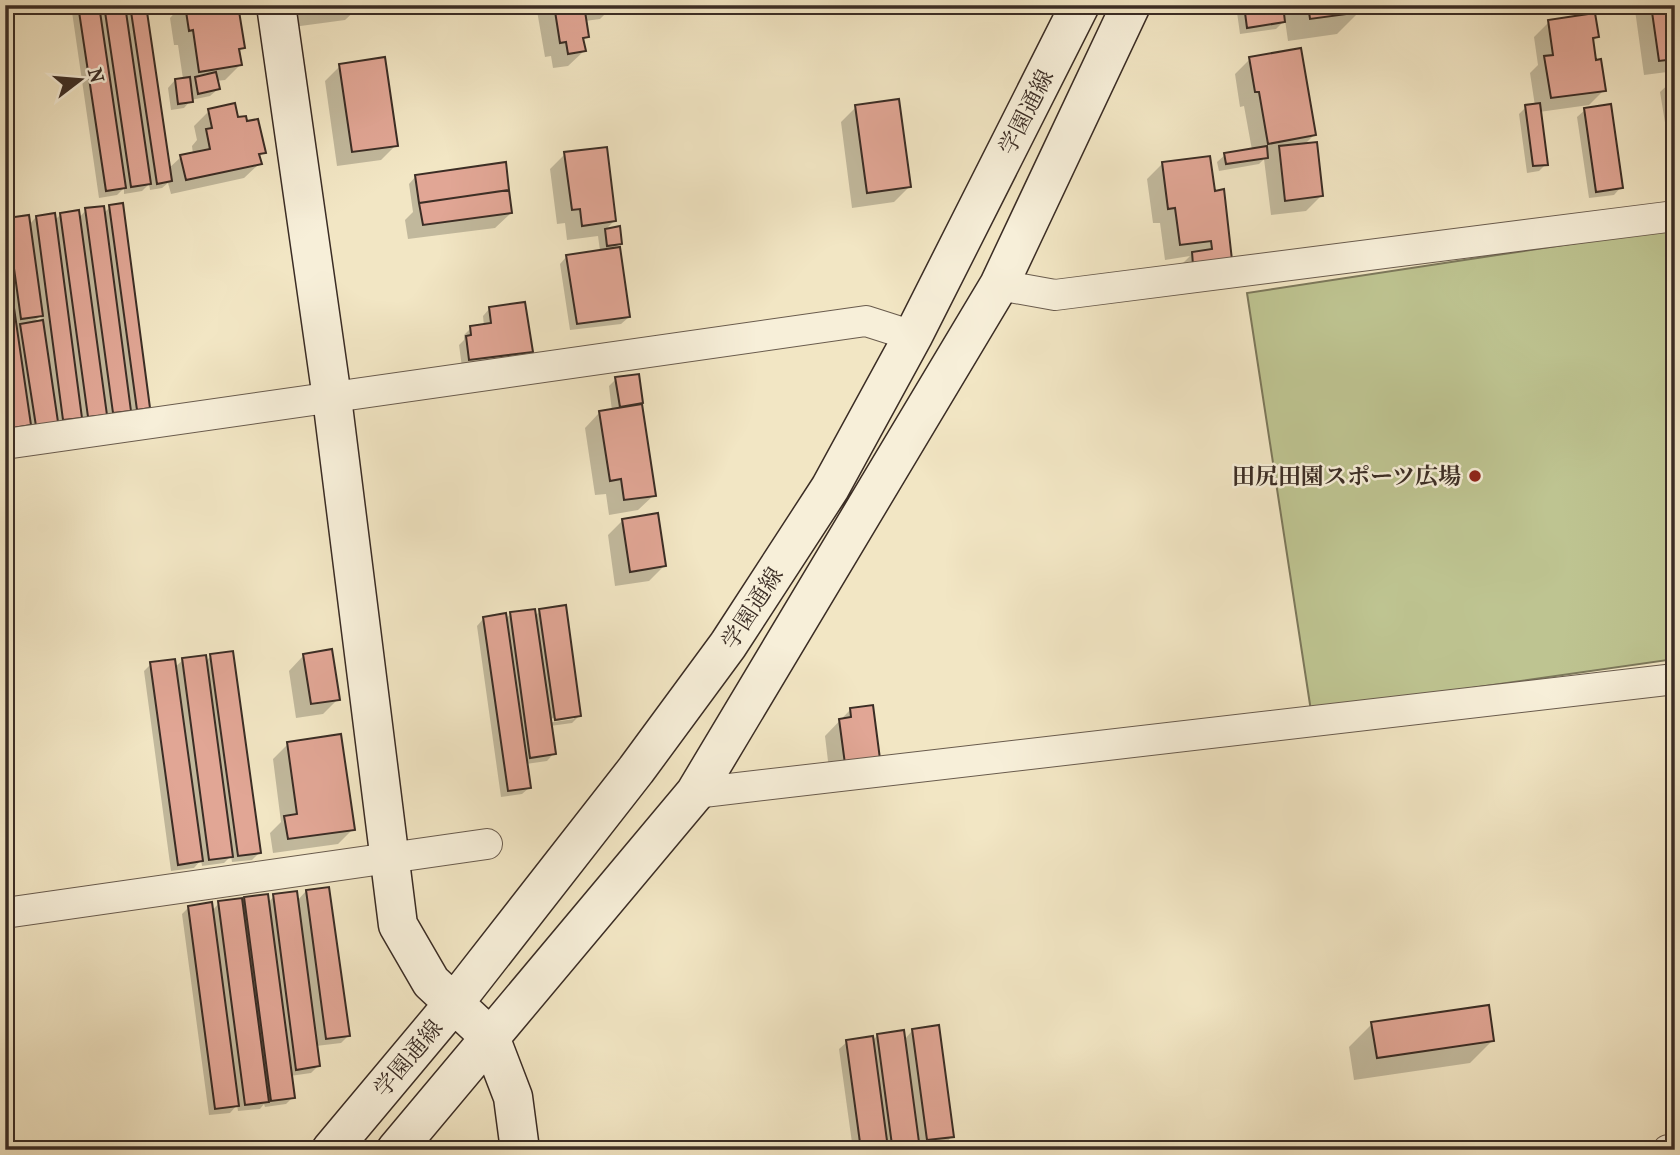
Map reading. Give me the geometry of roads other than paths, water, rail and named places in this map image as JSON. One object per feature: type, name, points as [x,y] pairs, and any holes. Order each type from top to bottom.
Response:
[{"type":"street","points":[[276,5],[332,398],[398,925],[431,982],[490,1037],[513,1097],[520,1150]]},
{"type":"street","name":"学園通線","points":[[331,1150],[454,1003],[636,770],[728,645],[830,488],[913,336],[1080,5]]},
{"type":"street","name":"学園通線","points":[[396,1150],[695,793],[999,285],[1131,5]]},
{"type":"street","points":[[999,285],[1055,295],[1675,216]]},
{"type":"street","points":[[5,444],[866,321],[913,336]]},
{"type":"street","points":[[695,793],[1675,679]]},
{"type":"street","points":[[5,913],[486,844]]},
{"type":"street","points":[[1668,1150],[1675,1149]]},
{"type":"place","name":"田尻田園スポーツ広場","points":[[1475,476]]}]
